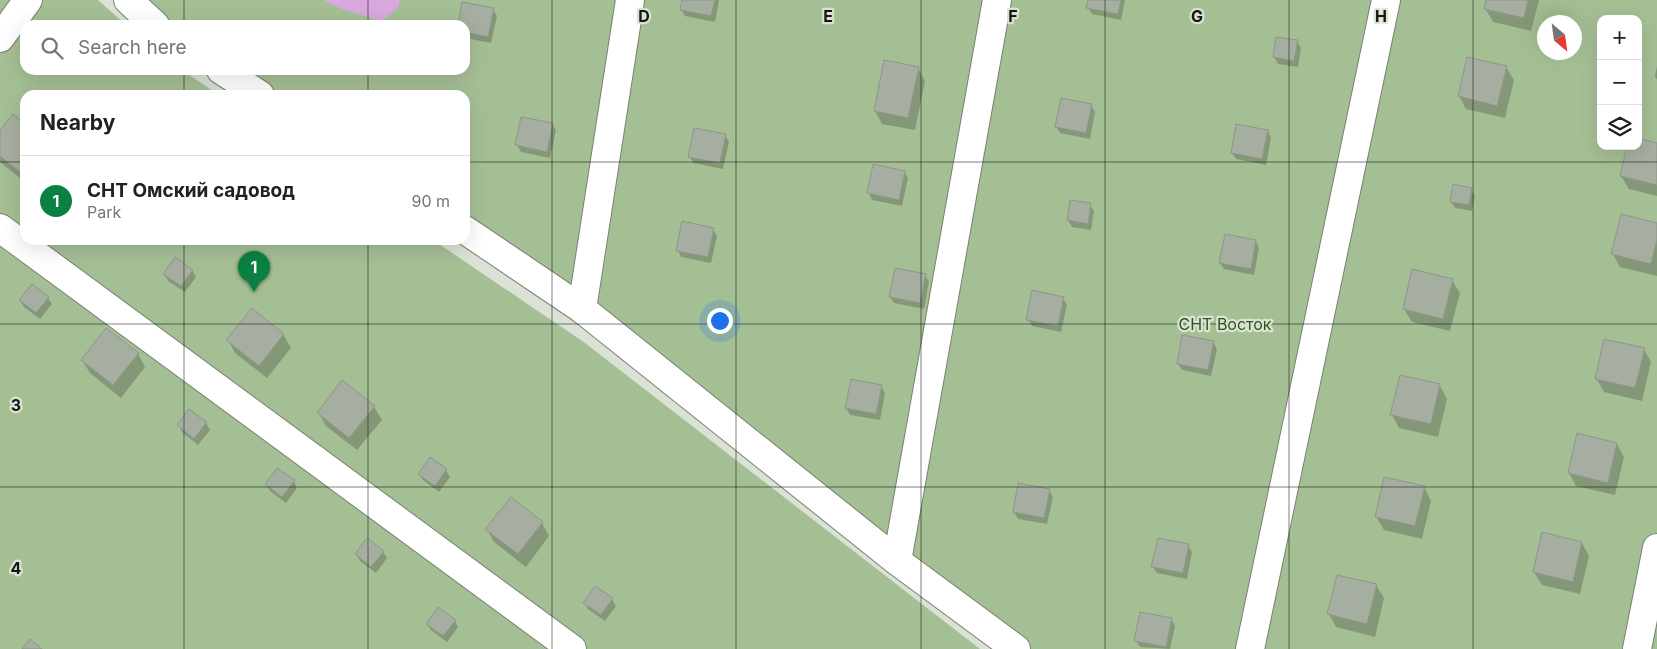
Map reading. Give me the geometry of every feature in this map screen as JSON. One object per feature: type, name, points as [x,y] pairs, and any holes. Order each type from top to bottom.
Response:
[{"type":"lane","points":[[0,38],[28,0]]},
{"type":"lane","points":[[128,0],[149,20]]},
{"type":"lane","points":[[582,309],[630,0]]},
{"type":"lane","points":[[897,561],[997,0]]},
{"type":"lane","points":[[1250,649],[1386,0]]},
{"type":"lane","points":[[230,75],[252,90]]},
{"type":"lane","points":[[0,228],[20,243]]},
{"type":"lane","points":[[470,233],[582,309],[897,561],[1016,649]]},
{"type":"lane","points":[[23,245],[572,649]]},
{"type":"lane","points":[[1637,649],[1657,548]]},
{"type":"green space","points":[[0,0],[98,0],[120,20],[20,20],[20,75],[189,75],[212,90],[20,90],[20,245],[440,245],[585,343],[980,649],[0,649]]},
{"type":"green space","name":"СНТ Восток","points":[[113,0],[1657,0],[1657,649],[991,649],[576,322],[461,245],[470,245],[470,90],[230,90],[207,75],[470,75],[470,20],[134,20]]},
{"type":"shaded area","points":[[323,0],[400,0],[398,8],[383,20],[344,10]]},
{"type":"building","points":[[682,0],[715,0],[711,16],[680,10]]},
{"type":"building","points":[[1088,0],[1121,0],[1118,14],[1086,8]]},
{"type":"building","points":[[1486,0],[1528,0],[1524,18],[1484,9]]},
{"type":"building","points":[[462,2],[494,8],[488,37],[470,33],[470,20],[459,20]]},
{"type":"building","points":[[1276,37],[1298,40],[1294,61],[1273,57]]},
{"type":"building","points":[[1467,57],[1507,66],[1497,106],[1458,96]]},
{"type":"building","points":[[884,60],[919,67],[908,118],[874,111]]},
{"type":"building","points":[[1061,98],[1092,104],[1086,133],[1055,127]]},
{"type":"building","points":[[13,114],[20,120],[20,172],[0,156],[0,130]]},
{"type":"building","points":[[521,117],[553,123],[547,152],[515,145]]},
{"type":"building","points":[[1236,124],[1268,130],[1262,159],[1231,153]]},
{"type":"building","points":[[694,128],[726,134],[720,163],[688,157]]},
{"type":"building","points":[[1642,139],[1657,143],[1657,185],[1620,176],[1626,150],[1642,150]]},
{"type":"building","points":[[873,164],[905,171],[899,200],[867,193]]},
{"type":"building","points":[[1453,184],[1472,188],[1469,205],[1450,202]]},
{"type":"building","points":[[1070,200],[1091,203],[1088,224],[1067,220]]},
{"type":"building","points":[[1621,214],[1657,223],[1657,240],[1651,264],[1611,254]]},
{"type":"building","points":[[682,221],[714,228],[708,257],[676,251]]},
{"type":"building","points":[[1225,234],[1256,240],[1251,269],[1219,263]]},
{"type":"building","points":[[175,257],[193,270],[181,286],[163,274]]},
{"type":"building","points":[[895,268],[926,274],[920,303],[889,297]]},
{"type":"building","points":[[1412,269],[1453,279],[1443,319],[1403,309]]},
{"type":"building","points":[[32,284],[49,297],[36,313],[19,300]]},
{"type":"building","points":[[1032,290],[1064,297],[1058,326],[1026,320]]},
{"type":"building","points":[[252,308],[284,334],[259,366],[226,340]]},
{"type":"building","points":[[106,328],[139,353],[113,385],[81,360]]},
{"type":"building","points":[[1182,335],[1214,341],[1208,370],[1177,364]]},
{"type":"building","points":[[1604,339],[1645,348],[1635,388],[1595,379]]},
{"type":"building","points":[[1400,375],[1440,384],[1431,424],[1390,415]]},
{"type":"building","points":[[851,379],[882,385],[876,414],[845,408]]},
{"type":"building","points":[[342,380],[375,406],[349,438],[317,413]]},
{"type":"building","points":[[189,409],[207,422],[194,439],[177,425]]},
{"type":"building","points":[[1577,433],[1617,443],[1608,483],[1568,473]]},
{"type":"building","points":[[430,457],[447,469],[435,486],[418,474]]},
{"type":"building","points":[[277,468],[295,480],[282,497],[265,484]]},
{"type":"building","points":[[1384,477],[1425,486],[1415,526],[1375,517]]},
{"type":"building","points":[[1018,483],[1050,489],[1044,518],[1013,512]]},
{"type":"building","points":[[511,497],[543,522],[518,554],[485,529]]},
{"type":"building","points":[[1542,532],[1582,542],[1573,582],[1533,572]]},
{"type":"building","points":[[367,538],[384,551],[371,567],[355,554]]},
{"type":"building","points":[[1158,538],[1189,544],[1183,573],[1151,567]]},
{"type":"building","points":[[1337,575],[1377,584],[1367,624],[1327,614]]},
{"type":"building","points":[[595,586],[613,598],[601,615],[583,603]]},
{"type":"building","points":[[438,607],[456,620],[443,636],[426,624]]},
{"type":"building","points":[[1140,612],[1172,618],[1166,647],[1134,641]]},
{"type":"building","points":[[30,639],[42,649],[22,649]]},
{"type":"place","name":"СНТ Омский садовод","points":[[254,292]]}]
